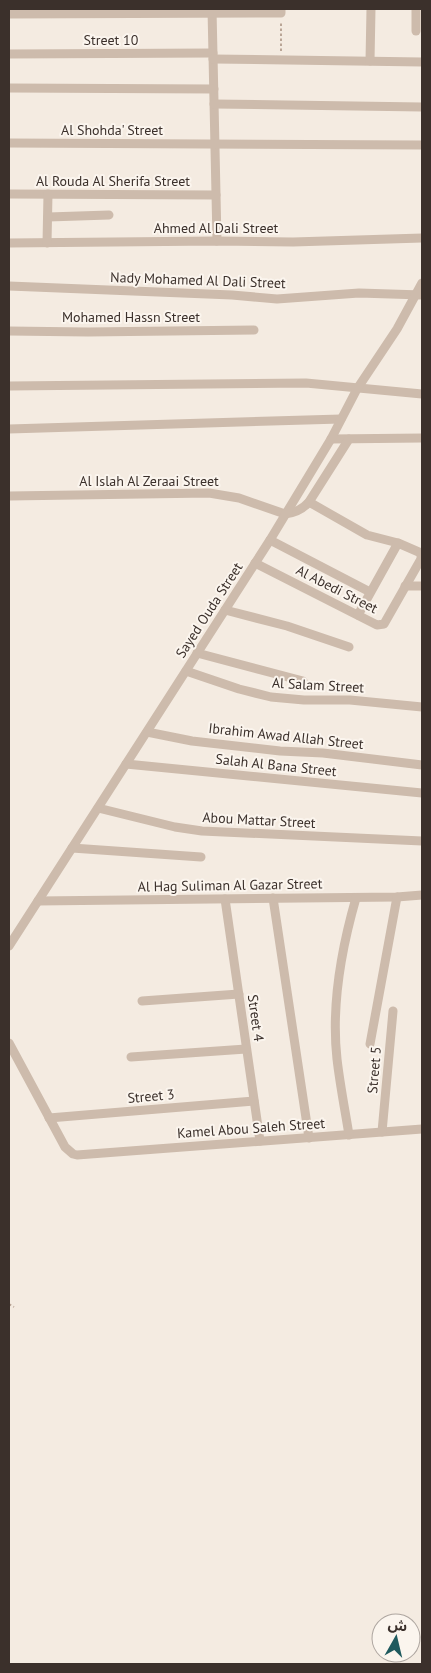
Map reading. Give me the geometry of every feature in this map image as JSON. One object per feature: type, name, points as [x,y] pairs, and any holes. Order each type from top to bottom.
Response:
[{"type":"street","points":[[370,61],[371,9]]},
{"type":"street","points":[[416,9],[416,31]]},
{"type":"street","points":[[212,11],[217,241]]},
{"type":"street","points":[[9,14],[281,11]]},
{"type":"street","name":"Street 10","points":[[9,54],[213,56],[281,60],[422,62]]},
{"type":"street","points":[[9,88],[214,89]]},
{"type":"street","points":[[214,104],[422,107]]},
{"type":"street","name":"Al Shohda' Street","points":[[9,143],[422,145]]},
{"type":"street","name":"Al Rouda Al Sherifa Street","points":[[9,194],[216,195]]},
{"type":"street","points":[[47,243],[48,194]]},
{"type":"street","points":[[48,217],[109,215]]},
{"type":"street","name":"Ahmed Al Dali Street","points":[[9,243],[293,242],[422,238]]},
{"type":"street","name":"Sayed Ouda Street","points":[[9,946],[270,540],[331,439],[357,389],[419,294],[422,283]]},
{"type":"street","name":"Nady Mohamed Al Dali Street","points":[[9,286],[232,295],[277,299],[358,293],[419,294]]},
{"type":"street","name":"Mohamed Hassn Street","points":[[9,331],[254,330]]},
{"type":"street","points":[[9,386],[306,383],[422,394]]},
{"type":"street","points":[[9,429],[341,419]]},
{"type":"street","points":[[331,439],[422,438]]},
{"type":"street","points":[[285,514],[296,512],[309,502],[349,439]]},
{"type":"street","name":"Al Islah Al Zeraai Street","points":[[9,496],[208,494],[239,498],[285,514]]},
{"type":"street","name":"Al Abedi Street","points":[[255,563],[377,625],[382,624],[422,555],[420,552],[398,543],[362,534],[309,502]]},
{"type":"street","points":[[270,540],[370,592]]},
{"type":"street","points":[[358,615],[398,543]]},
{"type":"street","points":[[405,586],[422,586]]},
{"type":"street","points":[[225,610],[287,626],[349,647]]},
{"type":"street","points":[[197,653],[303,681]]},
{"type":"street","name":"Al Salam Street","points":[[186,671],[271,697],[304,700],[350,700],[422,707]]},
{"type":"street","name":"Ibrahim Awad Allah Street","points":[[147,732],[192,741],[323,753],[422,765]]},
{"type":"street","name":"Salah Al Bana Street","points":[[126,764],[422,793]]},
{"type":"street","name":"Abou Mattar Street","points":[[98,808],[175,827],[202,831],[422,841]]},
{"type":"street","points":[[72,848],[201,857]]},
{"type":"street","name":"Al Hag Suliman Al Gazar Street","points":[[38,901],[356,898],[422,895]]},
{"type":"street","points":[[370,1044],[397,897]]},
{"type":"street","points":[[273,898],[309,1138]]},
{"type":"street","points":[[349,1135],[337,1058],[336,1017],[338,976],[345,935],[356,898]]},
{"type":"street","name":"Street 4","points":[[225,899],[260,1142]]},
{"type":"street","points":[[142,1000],[238,994]]},
{"type":"street","name":"Street 5","points":[[382,1132],[393,1011]]},
{"type":"street","points":[[9,1043],[50,1118]]},
{"type":"street","points":[[132,1056],[246,1049]]},
{"type":"street","name":"Street 3","points":[[50,1118],[254,1101]]},
{"type":"street","name":"Kamel Abou Saleh Street","points":[[50,1118],[65,1148],[72,1154],[82,1155],[422,1129]]},
{"type":"path","points":[[281,11],[281,60]]},
{"type":"path","points":[[9,1304],[14,1308]]}]
